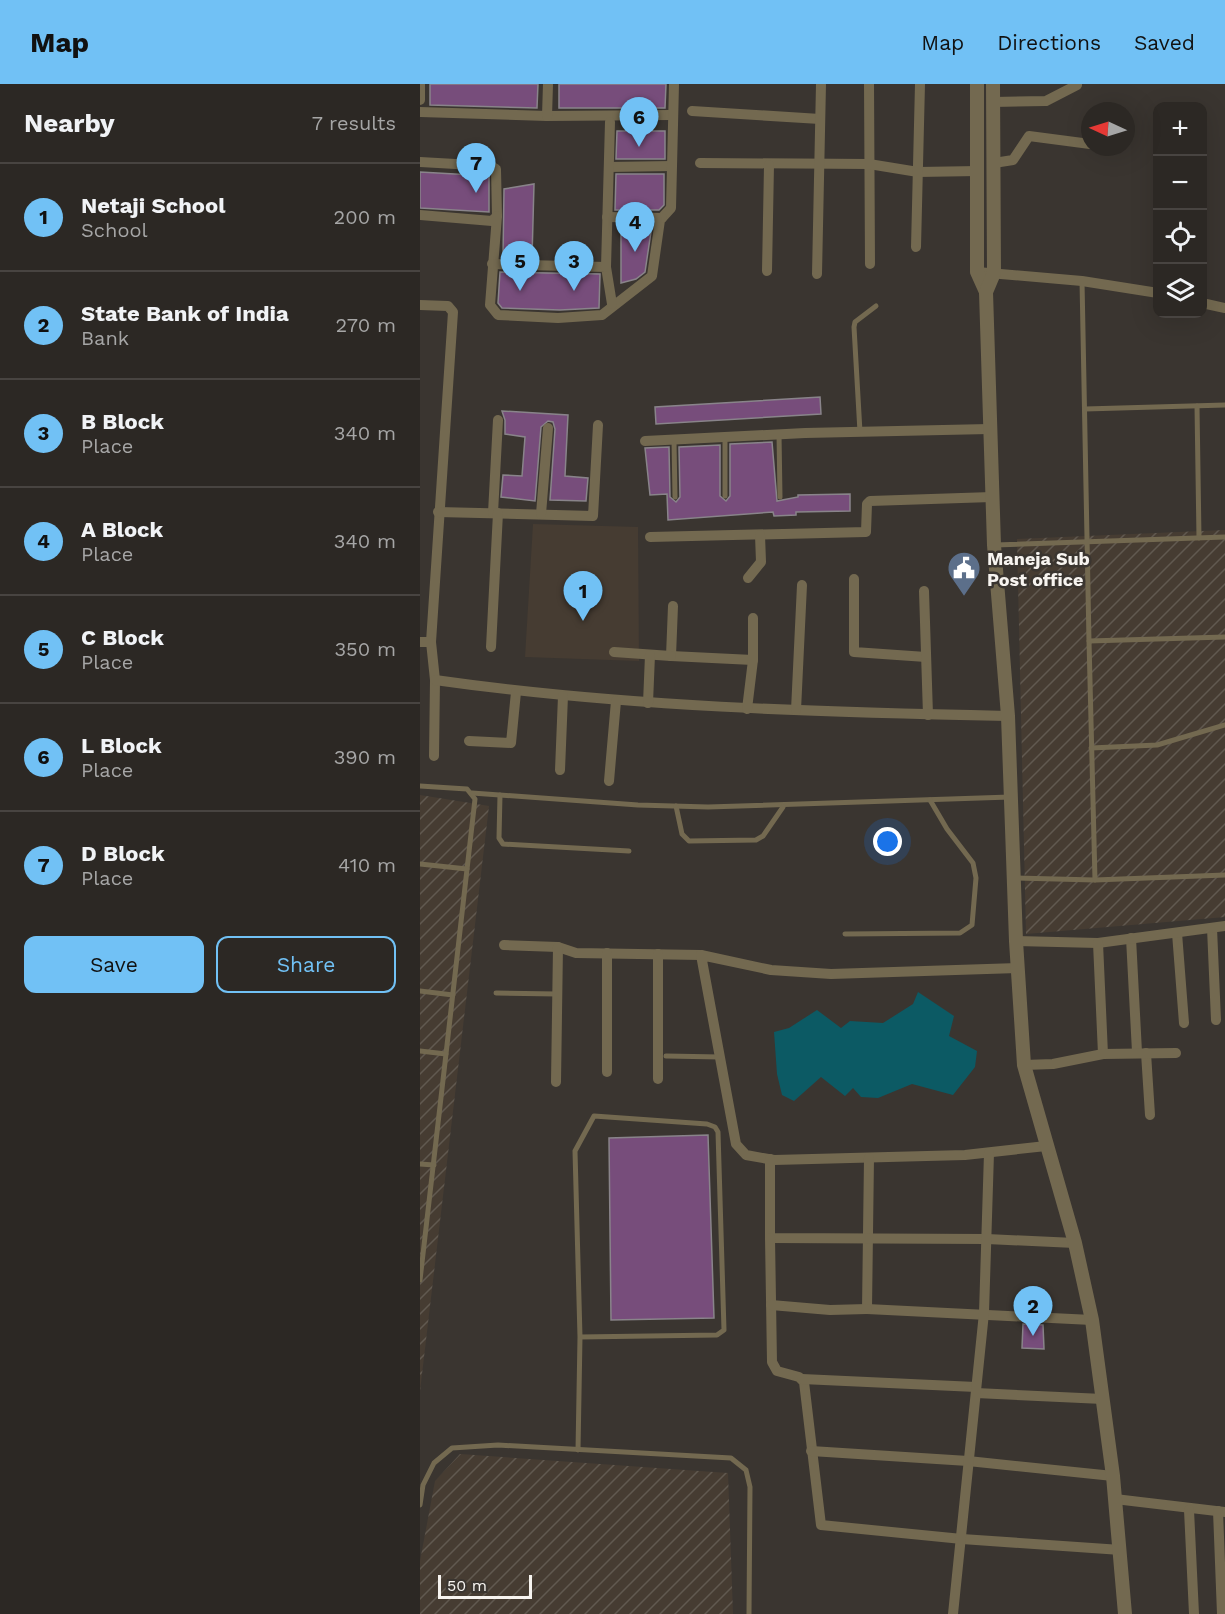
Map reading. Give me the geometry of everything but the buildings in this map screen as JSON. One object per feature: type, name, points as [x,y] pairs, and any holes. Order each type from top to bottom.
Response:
[{"type":"street","points":[[420,84],[420,100]]},
{"type":"street","points":[[547,116],[548,84]]},
{"type":"street","points":[[420,162],[491,166],[496,169],[497,216],[490,305],[498,315],[558,318],[602,315],[612,304],[652,276],[662,218],[671,208],[671,116],[674,84]]},
{"type":"street","points":[[816,274],[820,84]]},
{"type":"street","points":[[869,84],[870,264]]},
{"type":"street","points":[[916,247],[920,84]]},
{"type":"street","points":[[977,84],[977,272],[986,292],[994,545],[1008,716],[1016,878],[1016,941],[1024,1065],[1075,1243],[1092,1320],[1113,1476],[1125,1614]]},
{"type":"street","points":[[986,292],[994,273],[993,84]]},
{"type":"street","points":[[993,102],[1046,101],[1077,85]]},
{"type":"street","points":[[692,111],[820,119]]},
{"type":"street","points":[[420,112],[547,116],[671,116]]},
{"type":"street","points":[[610,122],[606,267],[612,304]]},
{"type":"street","points":[[994,163],[1013,160],[1024,140],[1029,136],[1081,143]]},
{"type":"street","points":[[700,164],[870,164],[918,172],[978,171]]},
{"type":"street","points":[[767,271],[769,165]]},
{"type":"street","points":[[609,167],[671,166]]},
{"type":"street","points":[[420,215],[492,221],[497,216]]},
{"type":"street","points":[[607,217],[662,218]]},
{"type":"street","points":[[492,264],[606,267]]},
{"type":"street","points":[[977,272],[1082,281],[1153,292]]},
{"type":"street","points":[[1207,304],[1225,308]]},
{"type":"street","points":[[420,305],[448,306],[453,312],[438,512],[425,642],[435,680],[434,756]]},
{"type":"street","points":[[491,647],[498,420]]},
{"type":"street","points":[[438,512],[593,516],[598,425]]},
{"type":"street","points":[[541,514],[548,428]]},
{"type":"street","points":[[645,441],[779,434],[989,429]]},
{"type":"street","points":[[650,537],[866,532],[867,504],[870,501],[992,497]]},
{"type":"street","points":[[748,578],[761,562],[760,535]]},
{"type":"street","points":[[855,579],[854,651],[926,657]]},
{"type":"street","points":[[795,710],[802,585]]},
{"type":"street","points":[[924,591],[928,715]]},
{"type":"street","points":[[671,656],[673,606]]},
{"type":"street","points":[[747,709],[753,660],[753,618]]},
{"type":"street","points":[[614,652],[753,660]]},
{"type":"street","points":[[648,703],[650,655]]},
{"type":"street","points":[[435,680],[516,692],[616,701],[747,709],[1008,716]]},
{"type":"street","points":[[469,741],[511,743],[516,692]]},
{"type":"street","points":[[560,770],[563,696]]},
{"type":"street","points":[[609,781],[616,701]]},
{"type":"street","points":[[1016,941],[1098,943],[1225,926]]},
{"type":"street","points":[[1212,928],[1216,1020]]},
{"type":"street","points":[[1178,933],[1184,1023]]},
{"type":"street","points":[[1131,938],[1150,1115]]},
{"type":"street","points":[[1098,943],[1103,1054]]},
{"type":"street","points":[[504,945],[558,947],[576,953],[701,955],[771,970],[831,974],[1019,968]]},
{"type":"street","points":[[556,1082],[558,947]]},
{"type":"street","points":[[607,1072],[608,953]]},
{"type":"street","points":[[658,954],[658,1079]]},
{"type":"street","points":[[701,955],[722,1057],[736,1144],[746,1155],[770,1159],[869,1158],[988,1153],[1046,1146]]},
{"type":"street","points":[[1024,1065],[1053,1064],[1103,1054],[1176,1053]]},
{"type":"street","points":[[953,1614],[984,1313],[988,1153]]},
{"type":"street","points":[[867,1309],[869,1158]]},
{"type":"street","points":[[770,1159],[771,1305],[774,1367],[777,1371],[802,1379],[1102,1399]]},
{"type":"street","points":[[770,1238],[987,1239],[1075,1243]]},
{"type":"street","points":[[771,1305],[830,1310],[984,1313],[1092,1320]]},
{"type":"street","points":[[802,1379],[821,1525],[962,1539],[1121,1550]]},
{"type":"street","points":[[811,1451],[968,1461],[1113,1476]]},
{"type":"street","points":[[1115,1499],[1190,1510],[1222,1512],[1222,1614]]},
{"type":"street","points":[[1190,1510],[1194,1614]]},
{"type":"lane","points":[[1082,281],[1095,880]]},
{"type":"lane","points":[[860,432],[854,327],[855,322],[876,306]]},
{"type":"lane","points":[[1084,409],[1225,405]]},
{"type":"lane","points":[[1197,406],[1199,538]]},
{"type":"lane","points":[[779,434],[780,497]]},
{"type":"lane","points":[[725,438],[725,496]]},
{"type":"lane","points":[[674,441],[675,497]]},
{"type":"lane","points":[[994,545],[1225,537]]},
{"type":"lane","points":[[1089,641],[1225,638]]},
{"type":"lane","points":[[1091,748],[1163,744],[1225,725]]},
{"type":"lane","points":[[420,786],[467,789],[475,799],[420,1280]]},
{"type":"lane","points":[[472,793],[675,806],[783,807],[1012,797]]},
{"type":"lane","points":[[500,795],[499,838],[503,844],[629,851]]},
{"type":"lane","points":[[845,934],[960,933],[972,925],[976,878],[973,864],[930,800]]},
{"type":"lane","points":[[675,806],[682,834],[689,841],[746,842],[763,836],[783,807]]},
{"type":"lane","points":[[420,864],[467,869]]},
{"type":"lane","points":[[1016,878],[1095,880],[1225,875]]},
{"type":"lane","points":[[420,991],[453,995]]},
{"type":"lane","points":[[496,993],[558,994]]},
{"type":"lane","points":[[420,1051],[446,1054]]},
{"type":"lane","points":[[666,1056],[722,1057]]},
{"type":"lane","points":[[578,1450],[580,1337],[575,1151],[594,1116],[707,1124],[715,1127],[718,1132],[724,1330],[717,1335],[580,1337]]},
{"type":"lane","points":[[420,1164],[434,1165]]},
{"type":"lane","points":[[420,1505],[423,1485],[434,1463],[452,1448],[498,1445],[731,1458],[746,1470],[750,1487],[749,1614]]},
{"type":"shaded area","points":[[533,524],[638,527],[639,661],[525,657]]},
{"type":"shaded area","points":[[1225,530],[1225,917],[1026,934],[1017,539]]},
{"type":"shaded area","points":[[420,795],[489,806],[420,1391]]},
{"type":"shaded area","points":[[460,1454],[728,1473],[733,1614],[420,1614],[420,1561],[435,1481]]},
{"type":"water","points":[[918,992],[954,1016],[949,1036],[977,1051],[975,1067],[953,1095],[912,1084],[878,1098],[861,1097],[853,1088],[845,1096],[821,1077],[794,1101],[782,1095],[777,1074],[774,1032],[789,1028],[817,1010],[841,1028],[850,1021],[883,1023],[913,1004]]},
{"type":"place","name":"L Block","points":[[639,147]]},
{"type":"place","name":"D Block","points":[[476,193]]},
{"type":"place","name":"A Block","points":[[635,252]]},
{"type":"place","name":"C Block","points":[[520,291]]},
{"type":"place","name":"B Block","points":[[574,291]]},
{"type":"place","name":"Maneja Sub Post office","points":[[964,597]]},
{"type":"place","name":"Netaji School","points":[[583,621]]},
{"type":"place","name":"State Bank of India","points":[[1033,1336]]}]
